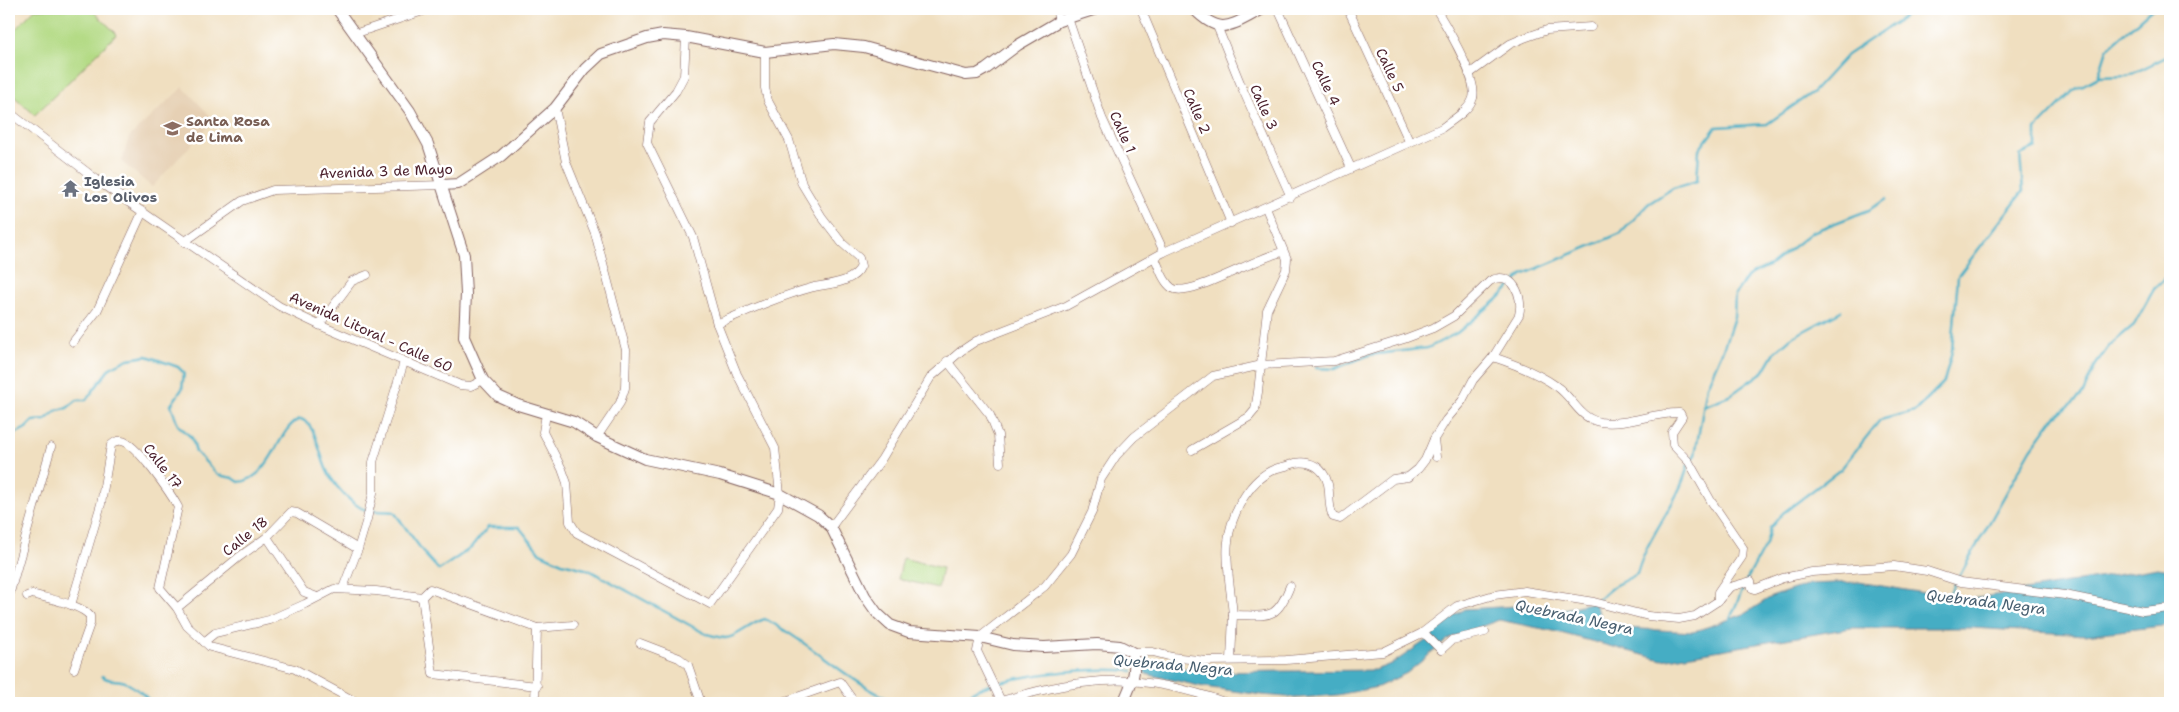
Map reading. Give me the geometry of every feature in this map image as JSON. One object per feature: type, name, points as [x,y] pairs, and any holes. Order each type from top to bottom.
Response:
[{"type":"main road","points":[[337,9],[410,111],[428,144],[443,185],[464,255],[466,294],[464,337],[483,380],[498,396],[574,422],[597,437],[645,459],[720,475],[780,494],[818,514],[831,527],[865,596],[877,613],[890,624],[909,632],[980,637],[1013,645],[1036,647],[1097,644],[1120,646],[1133,657],[1134,677],[1123,703]]},
{"type":"main road","name":"Avenida 3 de Mayo","points":[[443,185],[458,184],[483,168],[535,128],[555,108],[585,69],[601,54],[647,38],[663,35],[686,37],[765,52],[834,44],[864,47],[966,75],[977,74],[986,69],[1018,45],[1063,20],[1096,9]]},
{"type":"main road","points":[[1194,9],[1209,24],[1228,27],[1263,9]]},
{"type":"street","points":[[354,34],[429,9]]},
{"type":"street","name":"Calle 1","points":[[1056,9],[1063,20],[1102,118],[1164,252]]},
{"type":"street","name":"Calle 2","points":[[1141,9],[1231,223]]},
{"type":"street","name":"Calle 4","points":[[1278,9],[1351,168]]},
{"type":"street","name":"Calle 5","points":[[1348,9],[1409,141]]},
{"type":"street","points":[[831,527],[881,460],[932,377],[947,361],[976,341],[1066,306],[1164,252],[1291,197],[1409,141],[1442,128],[1462,113],[1472,100],[1474,88],[1469,74],[1436,9]]},
{"type":"street","name":"Calle 3","points":[[1217,26],[1243,90],[1291,197]]},
{"type":"street","points":[[1469,74],[1510,44],[1524,38],[1547,30],[1591,28]]},
{"type":"street","points":[[546,414],[542,432],[562,469],[567,484],[570,522],[577,532],[710,604],[778,508],[780,494],[775,448],[737,374],[717,324],[693,237],[647,143],[650,122],[676,91],[684,76],[686,37]]},
{"type":"street","points":[[717,324],[785,294],[845,280],[855,275],[861,266],[859,258],[842,243],[802,184],[789,140],[768,100],[764,88],[765,52]]},
{"type":"street","points":[[555,108],[566,162],[594,233],[626,350],[625,388],[620,402],[597,437]]},
{"type":"street","name":"Avenida Litoral - Calle 60","points":[[9,112],[105,186],[278,306],[460,385],[471,386],[483,380]]},
{"type":"street","name":"Avenida 3 de Mayo","points":[[184,242],[242,201],[273,190],[443,185]]},
{"type":"street","points":[[1192,450],[1249,417],[1255,410],[1262,365],[1264,324],[1267,310],[1286,270],[1287,255],[1283,252],[1266,208]]},
{"type":"street","points":[[73,342],[97,311],[143,211]]},
{"type":"street","points":[[1155,258],[1167,284],[1172,288],[1184,291],[1196,288],[1248,264],[1283,252]]},
{"type":"street","points":[[319,325],[352,281],[367,275]]},
{"type":"street","points":[[1227,703],[1134,677],[1051,687],[1002,702],[977,650],[980,637],[1045,586],[1066,561],[1092,512],[1101,479],[1116,456],[1134,437],[1213,376],[1262,365],[1334,362],[1418,334],[1454,316],[1496,277],[1512,282],[1518,291],[1520,308],[1516,321],[1493,357],[1473,380],[1462,401],[1446,420],[1434,439],[1425,460],[1408,477],[1393,479],[1367,496],[1340,518],[1332,517],[1329,508],[1329,484],[1323,472],[1306,462],[1298,462],[1275,468],[1257,481],[1237,509],[1228,532],[1227,546],[1233,615],[1231,660]]},
{"type":"street","points":[[1493,357],[1523,368],[1558,386],[1584,416],[1598,421],[1616,423],[1668,412],[1680,413],[1682,417],[1672,432],[1674,445],[1689,462],[1711,501],[1743,548],[1742,557],[1718,592],[1718,601]]},
{"type":"street","points":[[947,361],[990,415],[998,434],[1000,463]]},
{"type":"street","points":[[343,588],[367,519],[373,462],[404,362]]},
{"type":"street","points":[[1434,439],[1436,457]]},
{"type":"street","name":"Calle 17","points":[[71,605],[101,504],[111,445],[117,441],[123,441],[132,447],[147,464],[173,497],[178,507],[160,588],[177,608],[186,626],[204,642],[222,651],[295,669],[358,703]]},
{"type":"street","points":[[9,596],[11,576],[51,447]]},
{"type":"street","name":"Calle 18","points":[[177,608],[239,557],[267,537],[288,514],[294,512],[358,549]]},
{"type":"street","points":[[267,537],[304,592],[317,597]]},
{"type":"street","points":[[1133,657],[1153,652],[1172,657],[1206,661],[1286,660],[1383,652],[1425,634],[1457,606],[1494,595],[1525,592],[1594,602],[1648,616],[1679,619],[1695,616],[1718,601],[1730,587],[1746,582],[1752,581],[1752,588],[1755,589],[1783,578],[1812,572],[1894,566],[1927,571],[1962,582],[2064,595],[2143,611],[2170,608]]},
{"type":"street","points":[[1233,615],[1270,615],[1284,602],[1290,586]]},
{"type":"street","points":[[204,642],[215,633],[269,620],[334,589],[343,588],[422,597],[430,590],[537,628],[573,625]]},
{"type":"street","points":[[28,596],[32,594],[71,605],[85,610],[90,616],[90,624],[74,669]]},
{"type":"street","points":[[422,597],[433,674],[537,686]]},
{"type":"street","points":[[535,703],[537,686],[537,628]]},
{"type":"street","points":[[1425,634],[1441,650],[1452,640],[1485,632]]},
{"type":"street","points":[[640,643],[679,658],[688,665],[702,703]]},
{"type":"street","points":[[780,703],[840,682],[855,703]]},
{"type":"shaded area","name":"Santa Rosa de Lima","points":[[183,87],[214,120],[152,187],[122,162],[129,137]]},
{"type":"green space","points":[[35,9],[91,9],[117,34],[35,115],[9,92],[9,36]]},
{"type":"green space","points":[[903,558],[942,568],[938,588],[898,579]]},
{"type":"water","name":"Quebrada Negra","points":[[2158,568],[2170,570],[2170,625],[2085,635],[1973,628],[1851,628],[1662,660],[1553,631],[1499,620],[1450,638],[1407,673],[1378,687],[1337,695],[1298,698],[1262,695],[1204,687],[1146,674],[1146,662],[1205,672],[1375,670],[1393,663],[1428,639],[1439,625],[1465,609],[1517,606],[1547,613],[1594,602],[1603,620],[1625,628],[1693,632],[1744,614],[1771,597],[1809,584],[1859,582],[1965,600]]},
{"type":"waterway","points":[[1316,368],[1334,369],[1369,355],[1428,348],[1457,333],[1497,300],[1522,275],[1621,233],[1648,204],[1673,188],[1697,181],[1699,150],[1716,127],[1767,124],[1813,92],[1847,55],[1916,9]]},
{"type":"waterway","points":[[1746,581],[1766,544],[1770,528],[1783,513],[1841,469],[1880,420],[1915,411],[1944,382],[1952,351],[1958,276],[2023,191],[2020,155],[2036,148],[2036,129],[2074,90],[2098,77],[2107,49],[2152,9]]},
{"type":"waterway","points":[[2098,77],[2128,76],[2170,55]]},
{"type":"waterway","points":[[1691,460],[1695,455],[1707,386],[1724,347],[1734,317],[1735,294],[1748,276],[1772,264],[1812,232],[1869,210],[1886,199]]},
{"type":"waterway","points":[[1947,598],[2031,449],[2052,420],[2082,395],[2095,366],[2109,346],[2134,325],[2154,289],[2170,274]]},
{"type":"waterway","points":[[1703,406],[1729,396],[1764,371],[1775,352],[1791,338],[1841,311]]},
{"type":"waterway","points":[[9,437],[26,428],[33,421],[45,420],[57,410],[67,408],[77,400],[86,400],[110,368],[128,359],[147,356],[178,367],[184,373],[182,389],[171,405],[178,425],[192,438],[196,452],[218,475],[233,478],[239,482],[251,479],[268,462],[287,430],[293,423],[301,419],[312,429],[327,471],[340,490],[361,508],[394,512],[427,557],[439,570],[471,548],[488,527],[519,527],[540,553],[562,563],[589,570],[706,634],[724,638],[730,637],[765,619],[799,639],[862,685],[897,703]]},
{"type":"waterway","points":[[1597,600],[1614,586],[1637,574],[1648,546],[1678,493],[1688,465]]},
{"type":"waterway","points":[[1730,619],[1744,586]]},
{"type":"waterway","name":"Quebrada Negra","points":[[960,703],[975,690],[1013,679],[1075,671],[1132,671]]},
{"type":"waterway","name":"Quebrada Negra","points":[[1137,671],[1149,672]]},
{"type":"waterway","points":[[102,676],[107,679],[125,682],[146,696],[152,703]]},
{"type":"place","name":"Santa Rosa de Lima","points":[[172,129]]},
{"type":"place","name":"Iglesia Los Olivos","points":[[70,189]]}]
